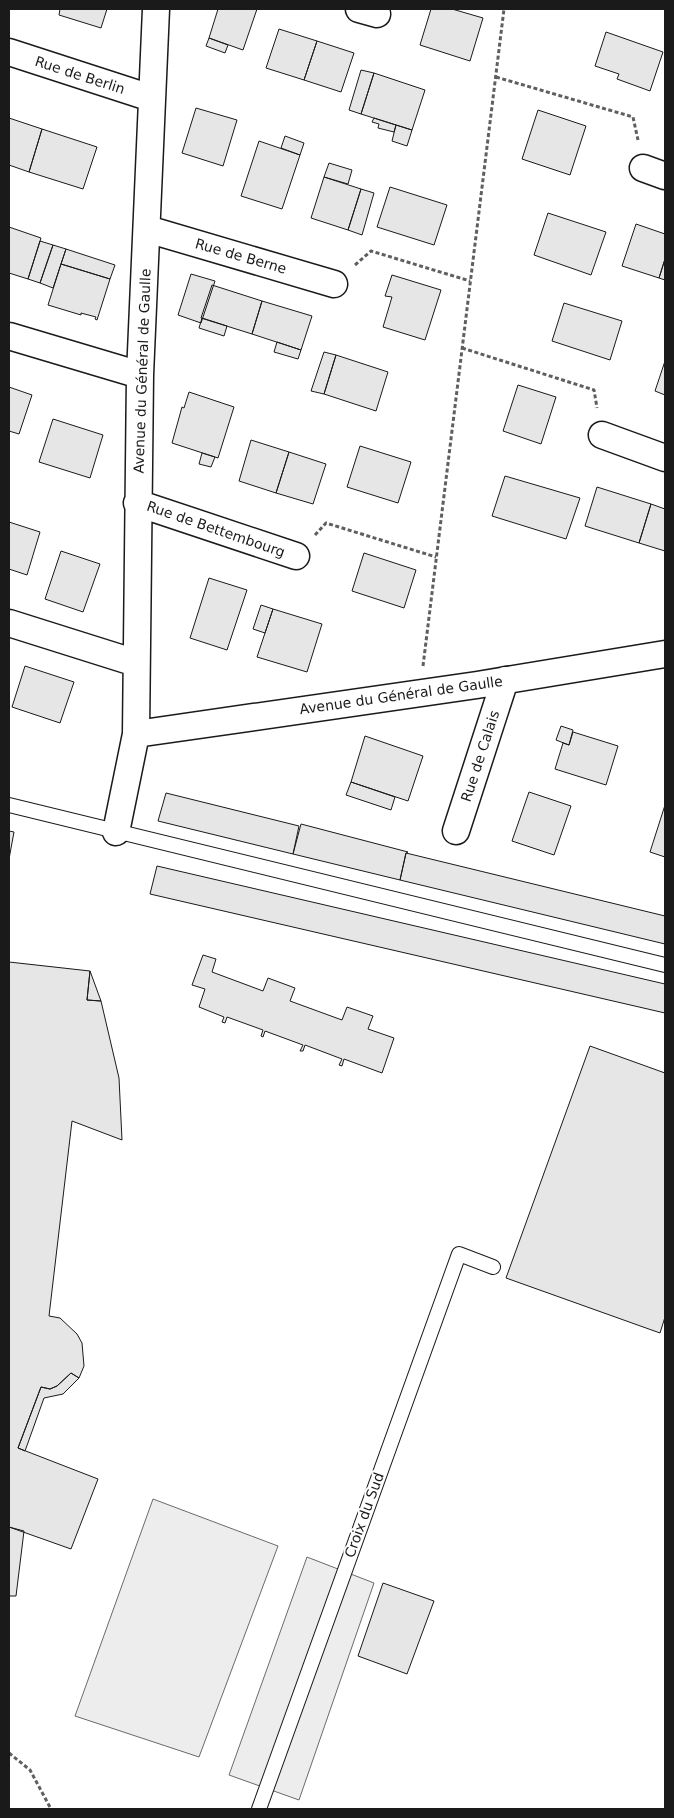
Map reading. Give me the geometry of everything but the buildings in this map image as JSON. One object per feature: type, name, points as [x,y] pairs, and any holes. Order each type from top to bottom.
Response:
[{"type":"street","name":"Avenue du Général de Gaulle","points":[[116,832],[136,734],[137,502],[140,375],[156,9]]},
{"type":"street","name":"Rue de Berlin","points":[[9,52],[151,98]]},
{"type":"street","name":"Rue de Berne","points":[[147,229],[334,284]]},
{"type":"street","points":[[9,336],[140,375]]},
{"type":"street","points":[[602,435],[665,458]]},
{"type":"street","name":"Rue de Bettembourg","points":[[137,502],[296,556]]},
{"type":"street","points":[[9,623],[136,663]]},
{"type":"street","name":"Avenue du Général de Gaulle","points":[[136,734],[505,680],[665,654]]},
{"type":"street","name":"Rue de Calais","points":[[456,831],[505,680]]},
{"type":"lane","points":[[9,806],[665,965]]},
{"type":"lane","name":"Croix du Sud","points":[[259,1809],[459,1254],[493,1267]]},
{"type":"path","points":[[419,692],[503,9]]},
{"type":"path","points":[[496,77],[633,117],[654,172]]},
{"type":"path","points":[[334,284],[371,251],[470,281]]},
{"type":"path","points":[[462,348],[594,390],[602,435]]},
{"type":"path","points":[[296,556],[326,524],[436,557]]},
{"type":"path","points":[[9,1753],[30,1770],[51,1809]]},
{"type":"shaded area","points":[[153,1499],[278,1546],[199,1757],[75,1716]]},
{"type":"shaded area","points":[[307,1557],[374,1583],[299,1800],[229,1775]]}]
